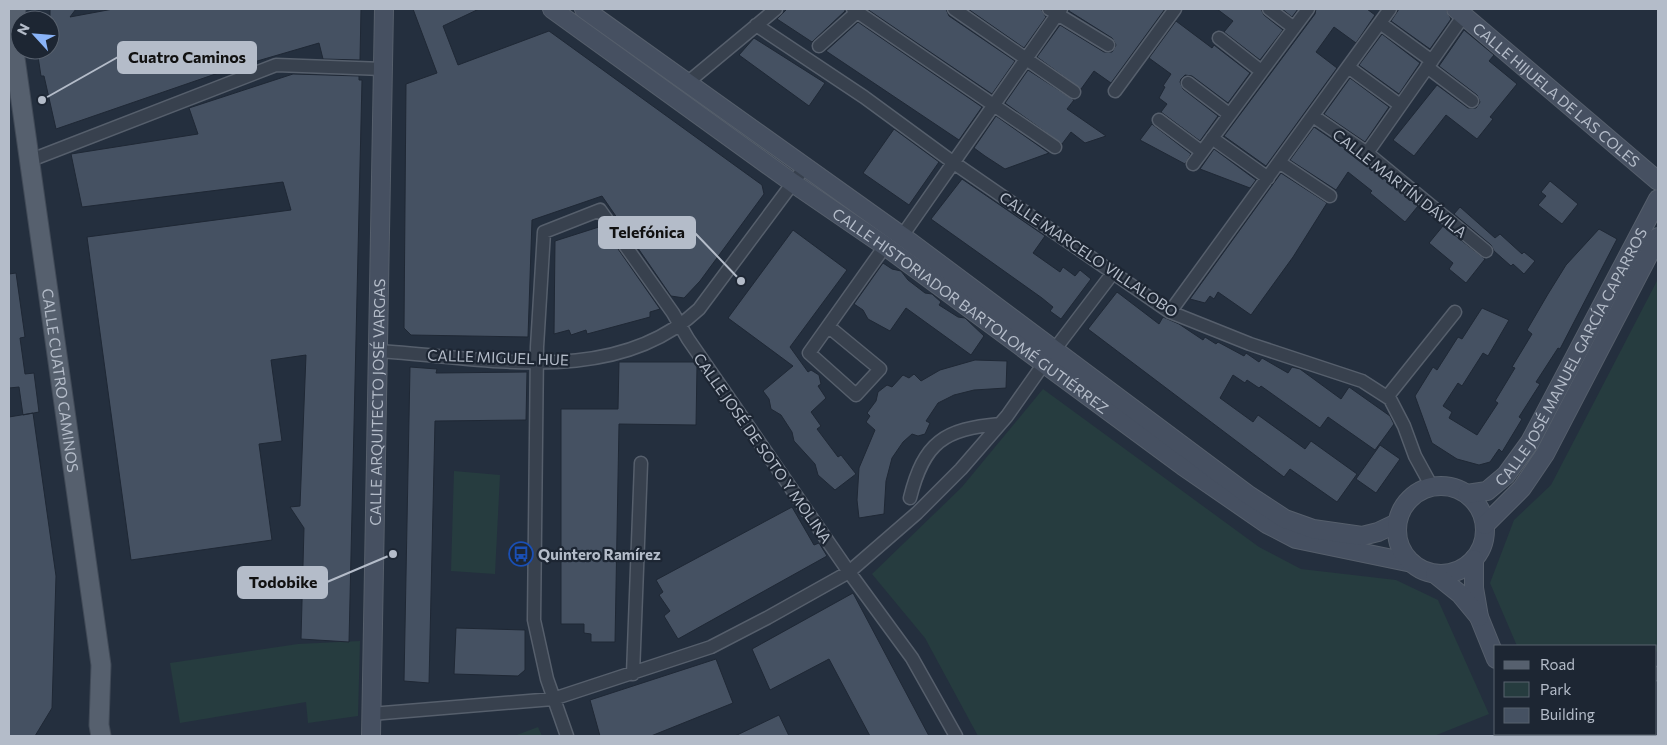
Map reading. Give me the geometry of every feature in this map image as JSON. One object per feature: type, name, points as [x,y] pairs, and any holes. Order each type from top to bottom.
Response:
[{"type":"main road","name":"CALLE CUATRO CAMINOS","points":[[14,60],[31,160],[101,665],[98,733]]},
{"type":"street","name":"CALLE ARQUITECTO JOSÉ VARGAS","points":[[371,736],[384,9]]},
{"type":"street","name":"CALLE HISTORIADOR BARTOLOMÉ GUTIÉRREZ","points":[[552,9],[793,183],[1050,356],[1285,519],[1313,529],[1362,536],[1378,532],[1397,523]]},
{"type":"street","name":"CALLE HISTORIADOR BARTOLOMÉ GUTIÉRREZ","points":[[584,9],[804,168],[902,236],[1188,470],[1267,524],[1296,538],[1412,563],[1423,570],[1435,574],[1460,594],[1479,617]]},
{"type":"street","points":[[687,83],[776,9]]},
{"type":"street","points":[[954,9],[1074,92]]},
{"type":"street","points":[[1114,91],[1175,9]]},
{"type":"street","points":[[1269,9],[1294,28]]},
{"type":"street","points":[[1193,164],[1308,9]]},
{"type":"street","points":[[1170,312],[1390,9]]},
{"type":"street","points":[[819,46],[855,10],[1055,147]]},
{"type":"street","points":[[902,236],[994,106],[1056,10],[1108,45]]},
{"type":"street","points":[[1367,153],[1429,64],[1460,12]]},
{"type":"street","name":"CALLE HIJUELA DE LAS COLES","points":[[1460,12],[1658,181]]},
{"type":"street","points":[[1380,23],[1472,101]]},
{"type":"street","name":"CALLE MARCELO VILLALOBO","points":[[756,25],[864,98],[1112,274],[1170,312],[1250,344],[1362,381],[1387,397],[1404,426],[1414,456],[1432,487]]},
{"type":"street","points":[[1219,38],[1261,71]]},
{"type":"street","points":[[31,160],[276,65],[383,69]]},
{"type":"street","points":[[1348,67],[1400,105]]},
{"type":"street","points":[[1188,83],[1229,114]]},
{"type":"street","name":"CALLE MARTÍN DÁVILA","points":[[1313,116],[1367,153],[1486,251]]},
{"type":"street","points":[[1159,120],[1202,152]]},
{"type":"street","points":[[1212,138],[1268,178]]},
{"type":"street","points":[[1279,162],[1330,196]]},
{"type":"street","name":"CALLE MIGUEL HUE","points":[[378,351],[537,362],[607,357],[644,344],[681,326],[716,289],[804,168]]},
{"type":"street","name":"CALLE JOSÉ MANUEL GARCÍA CAPARROS","points":[[1467,494],[1488,491],[1506,475],[1530,442],[1658,199]]},
{"type":"street","name":"CALLE JOSÉ DE SOTO Y MOLINA","points":[[537,362],[544,232],[600,210],[848,572],[912,658],[956,736]]},
{"type":"street","name":"CALLE JOSÉ MANUEL GARCÍA CAPARROS","points":[[1484,525],[1522,488],[1545,454],[1658,237]]},
{"type":"street","points":[[829,327],[880,369],[856,395],[809,353],[886,246]]},
{"type":"street","points":[[371,714],[553,699],[711,647],[768,618],[848,572],[923,507],[961,469],[1000,424],[1112,274]]},
{"type":"street","points":[[1387,397],[1455,312]]},
{"type":"street","points":[[537,362],[534,620],[540,653],[553,699],[567,736]]},
{"type":"street","points":[[910,498],[915,477],[924,457],[937,444],[951,434],[970,426],[1000,424]]},
{"type":"street","points":[[632,674],[641,463]]},
{"type":"street","points":[[1412,563],[1402,552],[1398,538],[1397,523],[1401,510],[1409,499],[1420,491],[1432,487],[1450,487],[1467,494],[1482,514],[1484,525],[1483,544],[1474,559],[1462,568],[1449,573],[1435,574]]},
{"type":"street","points":[[1474,559],[1474,588],[1479,617],[1494,654]]},
{"type":"green space","points":[[1658,279],[1658,651],[1657,645],[1517,645],[1490,583],[1514,520],[1551,485]]},
{"type":"green space","points":[[1043,389],[1259,547],[1301,569],[1396,580],[1438,600],[1489,714],[1434,736],[978,736],[925,638],[872,574],[962,487]]},
{"type":"green space","points":[[454,471],[500,475],[495,574],[451,571]]},
{"type":"green space","points":[[360,641],[358,716],[308,723],[306,702],[180,723],[170,663],[298,644]]},
{"type":"green space","points":[[538,727],[542,736],[514,736]]},
{"type":"building","points":[[76,9],[70,17],[113,9],[361,9],[360,60],[323,59],[319,43],[230,69],[56,129],[44,76],[41,76],[39,60],[60,60],[60,10],[50,10]]},
{"type":"building","points":[[413,9],[479,9],[443,26],[458,65],[549,31],[762,185],[764,194],[700,281],[684,298],[671,296],[602,196],[532,220],[528,337],[411,335],[404,328],[406,84],[437,73]]},
{"type":"building","points":[[787,9],[845,9],[845,11],[812,42],[777,19]]},
{"type":"building","points":[[867,9],[946,9],[949,16],[1015,61],[992,94]]},
{"type":"building","points":[[968,9],[1041,9],[1046,17],[1024,48]]},
{"type":"building","points":[[1069,9],[1165,9],[1111,83],[1094,71],[1081,89],[1037,57],[1060,25],[1104,52],[1112,52],[1116,45],[1112,38],[1069,11]]},
{"type":"building","points":[[1217,9],[1261,9],[1264,15],[1283,30],[1260,60],[1224,32],[1233,21]]},
{"type":"building","points":[[1282,9],[1298,9],[1292,17]]},
{"type":"building","points":[[1316,9],[1367,9],[1375,15],[1356,43],[1334,27],[1316,52],[1337,68],[1266,166],[1224,136],[1315,14]]},
{"type":"building","points":[[1399,9],[1446,9],[1451,19],[1430,49],[1391,21]]},
{"type":"building","points":[[1176,21],[1212,48],[1214,45],[1250,73],[1228,103],[1192,76],[1185,75],[1181,79],[1180,82],[1183,89],[1218,116],[1200,141],[1161,112],[1167,104],[1159,98],[1165,87],[1163,86],[1171,74],[1149,58]]},
{"type":"building","points":[[858,22],[982,107],[959,140],[826,51]]},
{"type":"building","points":[[1464,30],[1494,55],[1489,61],[1517,84],[1490,117],[1493,119],[1477,139],[1446,115],[1414,156],[1393,140],[1437,85],[1468,108],[1476,108],[1480,102],[1477,95],[1439,66]]},
{"type":"building","points":[[1382,34],[1420,63],[1399,94],[1359,65]]},
{"type":"building","points":[[754,38],[825,83],[809,106],[739,55]]},
{"type":"building","points":[[1028,70],[1074,100],[1067,109],[1106,136],[1085,143],[1071,132],[1062,144],[1005,103]]},
{"type":"building","points":[[293,74],[359,76],[359,80],[362,80],[349,642],[301,639],[304,528],[290,507],[300,506],[306,355],[271,360],[282,441],[259,444],[272,540],[131,560],[87,237],[291,210],[283,182],[82,207],[71,154],[198,134],[189,108]]},
{"type":"building","points":[[1350,78],[1389,107],[1365,142],[1324,114]]},
{"type":"building","points":[[996,116],[1049,153],[1005,169],[985,156],[974,148]]},
{"type":"building","points":[[1152,124],[1191,154],[1185,164],[1140,140]]},
{"type":"building","points":[[1314,127],[1362,160],[1418,206],[1405,222],[1370,193],[1372,191],[1348,172],[1336,190],[1290,160]]},
{"type":"building","points":[[894,129],[939,162],[909,205],[863,173]]},
{"type":"building","points":[[1214,149],[1256,180],[1250,188],[1200,169]]},
{"type":"building","points":[[1281,173],[1327,203],[1293,257],[1251,315],[1218,292],[1214,299],[1210,296],[1205,303],[1190,299]]},
{"type":"building","points":[[962,179],[1045,236],[1033,253],[1060,272],[1063,267],[1075,276],[1080,270],[1091,279],[1061,319],[1050,311],[1053,307],[1042,298],[931,219]]},
{"type":"building","points":[[1550,181],[1578,204],[1562,224],[1538,205],[1546,196],[1541,192]]},
{"type":"building","points":[[1460,207],[1495,238],[1500,234],[1522,254],[1524,252],[1535,261],[1524,274],[1513,264],[1511,266],[1494,251],[1491,245],[1454,214]]},
{"type":"building","points":[[602,226],[660,309],[650,312],[650,317],[587,334],[586,330],[571,335],[569,330],[554,334],[555,241]]},
{"type":"building","points":[[1443,226],[1485,259],[1466,283],[1449,269],[1453,263],[1429,243]]},
{"type":"building","points":[[1599,229],[1617,239],[1560,349],[1558,348],[1536,382],[1540,384],[1519,417],[1522,419],[1502,452],[1499,449],[1490,462],[1479,465],[1457,459],[1432,443],[1415,396],[1433,367],[1437,370],[1458,337],[1462,339],[1482,308],[1509,320],[1488,356],[1483,353],[1462,386],[1458,383],[1443,406],[1452,412],[1449,418],[1477,435],[1498,403],[1495,401],[1515,368],[1512,367],[1532,334],[1527,330],[1548,294],[1566,265]]},
{"type":"building","points":[[793,230],[847,270],[790,347],[808,372],[811,370],[819,375],[821,384],[818,386],[826,398],[811,412],[821,426],[817,429],[838,457],[841,455],[856,474],[835,490],[818,475],[815,464],[794,441],[792,432],[781,415],[771,409],[769,399],[763,391],[793,366],[728,318]]},
{"type":"building","points":[[883,263],[892,269],[901,271],[908,280],[925,293],[932,294],[941,302],[939,305],[958,317],[965,318],[984,336],[971,355],[906,308],[890,331],[868,319],[863,310],[854,304]]},
{"type":"building","points":[[16,273],[25,337],[20,338],[25,374],[34,373],[39,412],[23,415],[19,387],[9,388],[9,274]]},
{"type":"building","points":[[1117,292],[1159,324],[1163,317],[1179,324],[1203,340],[1205,337],[1216,344],[1218,342],[1244,356],[1246,353],[1259,362],[1262,358],[1288,373],[1292,367],[1300,369],[1341,399],[1349,387],[1390,416],[1394,424],[1375,450],[1328,417],[1320,428],[1261,386],[1259,388],[1247,380],[1245,383],[1233,375],[1220,398],[1253,422],[1258,415],[1305,449],[1311,441],[1357,474],[1337,502],[1290,469],[1284,477],[1088,329]]},
{"type":"building","points":[[975,360],[1007,361],[1006,388],[974,390],[954,395],[938,403],[926,421],[930,423],[925,434],[918,436],[912,434],[903,442],[892,458],[886,481],[884,514],[859,518],[857,500],[859,468],[875,430],[866,422],[870,416],[867,413],[876,401],[878,392],[887,385],[892,387],[903,375],[909,378],[914,374],[921,381],[940,370]]},
{"type":"building","points":[[619,362],[694,362],[697,366],[696,425],[619,424],[615,642],[591,642],[591,634],[584,633],[584,624],[561,624],[561,409],[618,409]]},
{"type":"building","points":[[410,367],[437,369],[436,373],[527,372],[526,420],[435,421],[429,683],[404,681]]},
{"type":"building","points":[[33,413],[56,576],[52,708],[35,736],[9,736],[9,417]]},
{"type":"building","points":[[1380,445],[1400,459],[1376,493],[1356,479]]},
{"type":"building","points":[[792,507],[814,545],[819,543],[827,556],[678,639],[664,616],[670,611],[659,595],[663,592],[656,580]]},
{"type":"building","points":[[853,593],[929,736],[870,736],[829,659],[770,690],[752,649]]},
{"type":"building","points":[[456,628],[525,630],[525,670],[518,676],[454,674]]},
{"type":"building","points":[[716,659],[733,703],[651,736],[600,736],[590,700]]},
{"type":"building","points":[[779,715],[789,736],[735,736]]},
{"type":"place","name":"Cuatro Caminos","points":[[42,100]]},
{"type":"place","name":"Telefónica","points":[[741,281]]},
{"type":"place","name":"Todobike","points":[[393,554]]},
{"type":"place","name":"Quintero Ramírez","points":[[521,554]]}]
